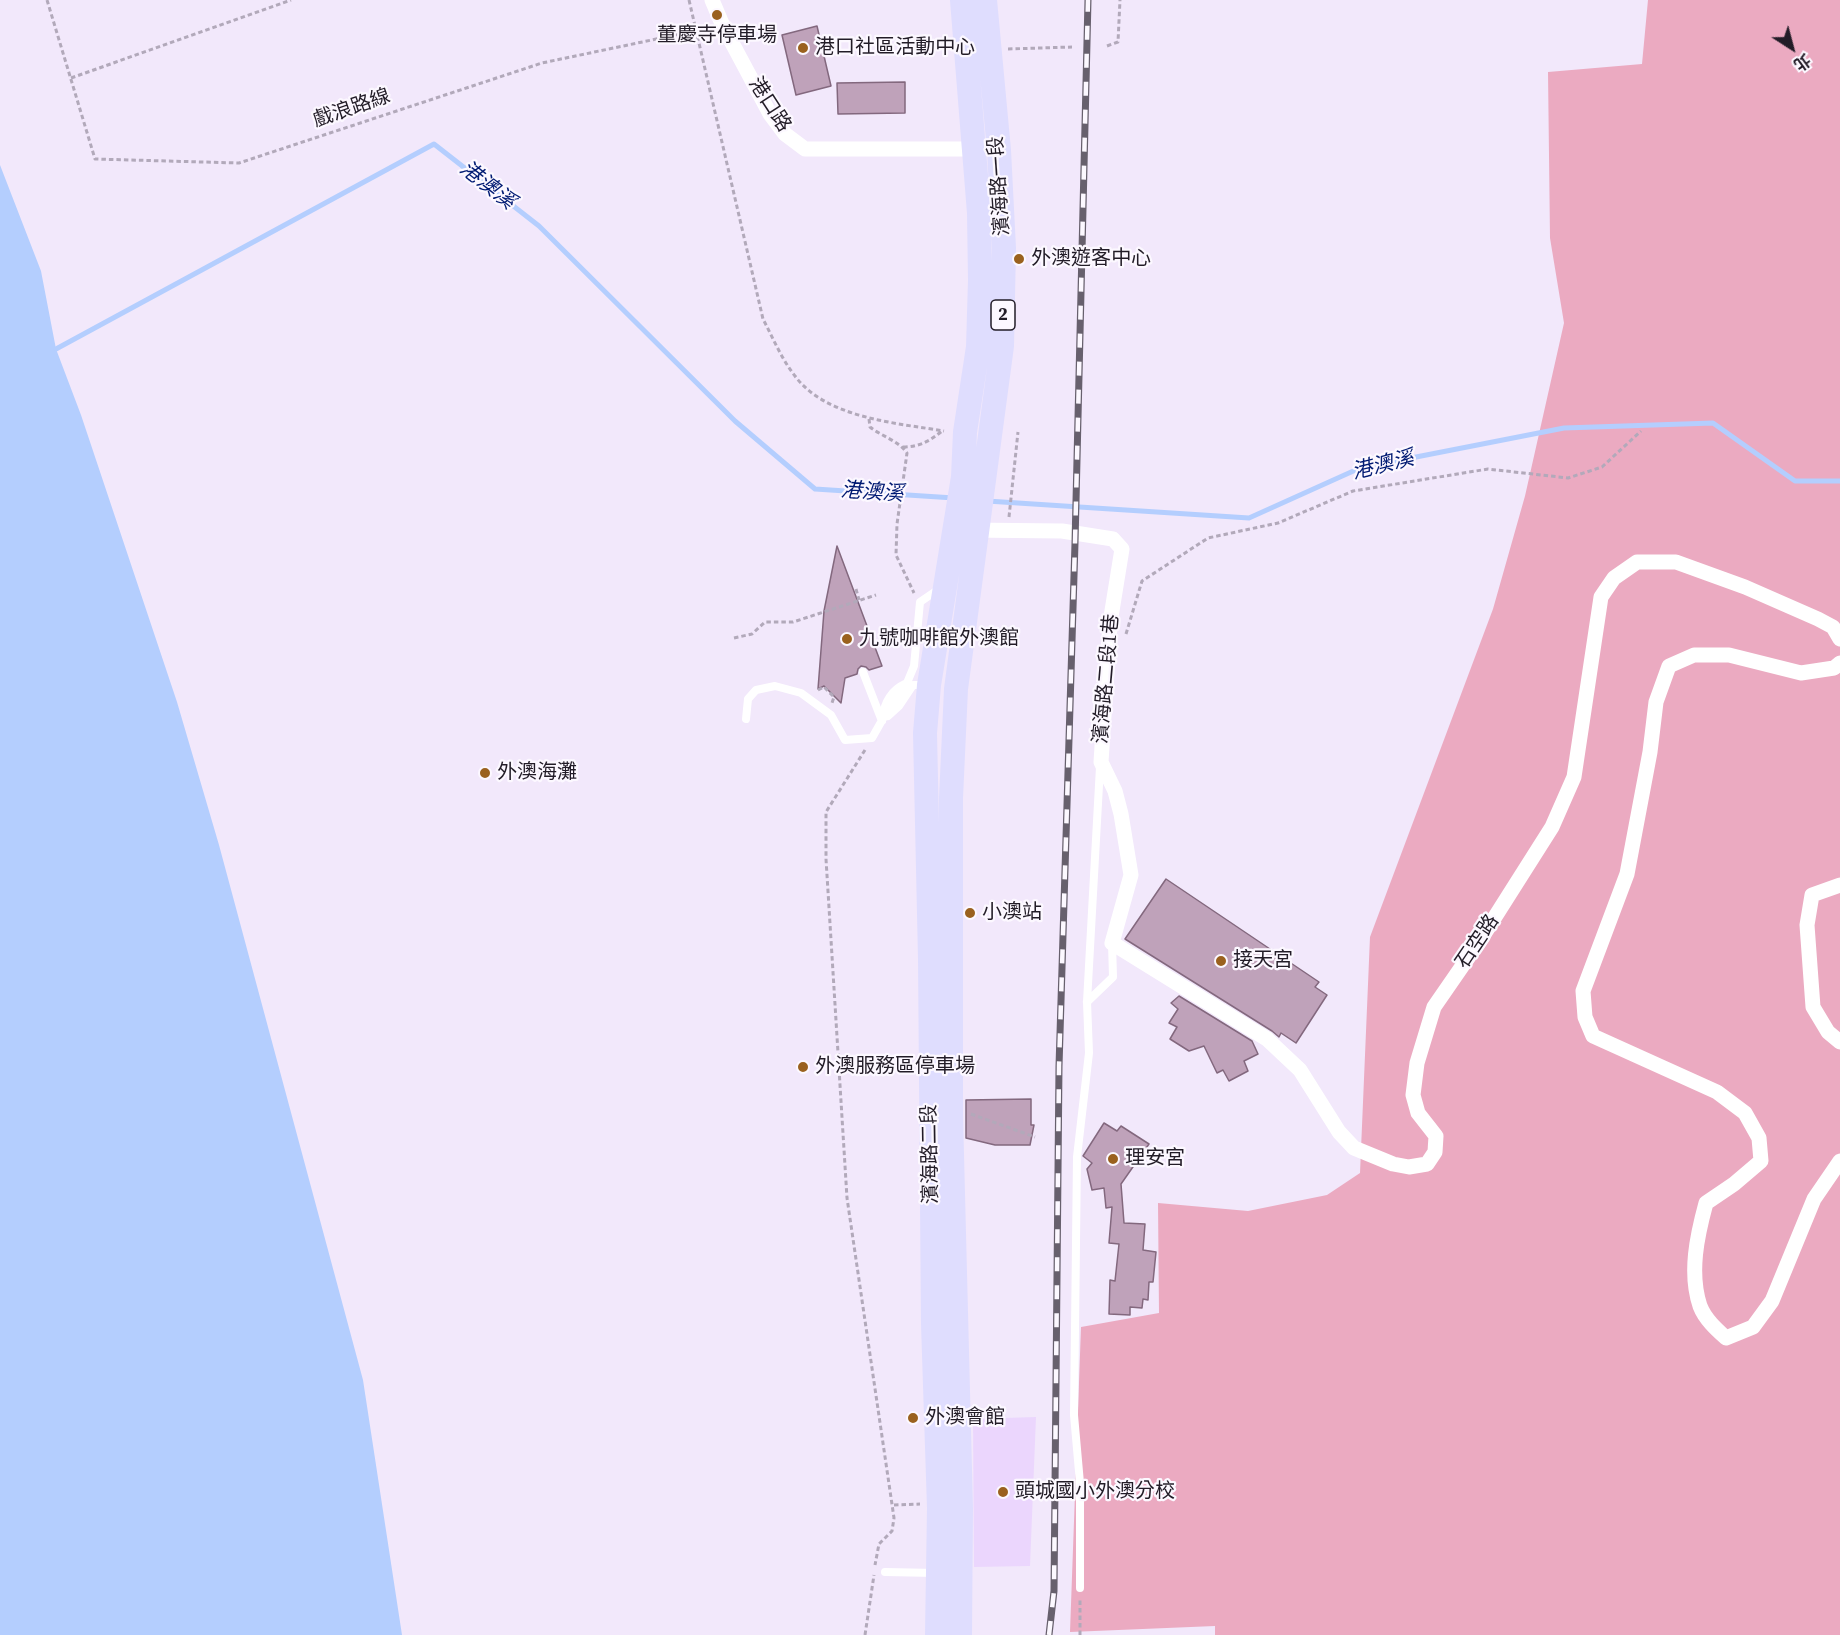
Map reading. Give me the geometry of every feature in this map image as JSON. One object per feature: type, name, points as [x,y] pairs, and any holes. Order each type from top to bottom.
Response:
[{"type":"main road","name":"濱海路一段","points":[[962,0],[975,149],[981,280],[978,347],[965,432],[974,478]]},
{"type":"main road","name":"濱海路一段","points":[[974,478],[1002,346],[1004,248],[999,150],[985,0]]},
{"type":"main road","name":"2","points":[[965,530],[974,478]]},
{"type":"main road","name":"濱海路二段","points":[[939,798],[925,733],[918,684],[946,584],[965,530]]},
{"type":"main road","name":"濱海路二段","points":[[937,1635],[942,1507],[957,1325],[949,1114],[941,998],[939,798],[957,689],[965,530]]},
{"type":"main road","name":"濱海路二段","points":[[949,1114],[933,1324],[942,1507],[960,1635]]},
{"type":"main road","points":[[933,1324],[957,1325]]},
{"type":"street","name":"港口路","points":[[712,0],[723,26],[770,114],[785,134],[805,149],[999,150]]},
{"type":"street","name":"濱海路二段1巷","points":[[965,530],[1062,531],[1113,539],[1122,549],[1110,623],[1101,762],[1115,791],[1131,875],[1112,943]]},
{"type":"street","name":"石空路","points":[[1112,943],[1267,1039],[1300,1070],[1339,1132],[1354,1148],[1393,1164],[1409,1167],[1427,1164],[1436,1152],[1436,1136],[1418,1113],[1413,1095],[1417,1064],[1434,1007],[1481,939],[1552,827],[1574,777],[1601,597],[1614,578],[1637,562],[1676,562],[1745,587],[1818,619],[1833,627],[1840,639]]},
{"type":"street","points":[[1840,663],[1834,668],[1801,673],[1729,655],[1694,655],[1669,666],[1656,702],[1650,752],[1627,874],[1583,991],[1585,1017],[1593,1036],[1717,1092],[1745,1113],[1759,1138],[1761,1161],[1734,1184],[1706,1203],[1698,1234],[1694,1281],[1700,1307],[1710,1324],[1726,1338],[1753,1327],[1772,1301],[1814,1199],[1840,1161]]},
{"type":"street","points":[[1840,885],[1812,895],[1807,925],[1813,1007],[1828,1032],[1840,1042]]},
{"type":"lane","points":[[918,684],[914,666],[920,602],[946,584]]},
{"type":"lane","points":[[863,672],[882,721]]},
{"type":"lane","points":[[882,721],[899,706],[914,685],[918,684]]},
{"type":"lane","points":[[746,719],[748,699],[756,690],[775,686],[801,693],[831,715],[845,740],[872,738],[882,721],[918,684]]},
{"type":"lane","points":[[1080,1588],[1080,1483],[1074,1414],[1077,1157],[1089,1053],[1087,1002],[1101,762]]},
{"type":"lane","name":"濱海路二段1巷","points":[[1087,1002],[1113,977],[1112,943]]},
{"type":"lane","points":[[885,1572],[938,1573]]},
{"type":"path","name":"戲浪路線","points":[[47,0],[95,159],[239,163],[542,63],[696,30]]},
{"type":"path","points":[[71,78],[291,0]]},
{"type":"path","points":[[690,0],[763,319],[781,356],[796,378],[826,404],[869,418],[952,432]]},
{"type":"path","points":[[1107,46],[1118,42],[1120,0]]},
{"type":"path","points":[[989,50],[1072,47]]},
{"type":"path","points":[[869,418],[870,427],[881,436],[903,447],[914,447],[928,442],[943,431]]},
{"type":"path","points":[[1125,639],[1142,581],[1208,538],[1278,523],[1353,490],[1488,469],[1568,477],[1602,467],[1641,431]]},
{"type":"path","points":[[1009,521],[1018,432]]},
{"type":"path","points":[[903,447],[907,453],[897,524],[896,555],[920,602]]},
{"type":"path","points":[[856,589],[859,600]]},
{"type":"path","points":[[735,638],[752,634],[765,622],[793,622],[876,595]]},
{"type":"path","points":[[865,1635],[879,1544],[892,1531],[894,1505],[847,1198],[826,859],[826,812],[872,738]]},
{"type":"path","points":[[949,1114],[1035,1137]]},
{"type":"path","points":[[894,1505],[942,1507]]},
{"type":"path","points":[[1080,1588],[1080,1635]]},
{"type":"shaded area","points":[[1648,0],[1840,0],[1840,1635],[1215,1635],[1215,1626],[1070,1632],[1081,1327],[1159,1313],[1158,1203],[1248,1211],[1327,1195],[1360,1173],[1370,937],[1493,609],[1525,496],[1564,323],[1550,238],[1548,72],[1642,64]]},
{"type":"shaded area","name":"頭城國小外澳分校","points":[[1036,1417],[1030,1566],[974,1567],[973,1419]]},
{"type":"water","points":[[0,165],[41,271],[56,349],[81,415],[177,702],[219,845],[363,1380],[402,1635],[0,1635]]},
{"type":"building","name":"港口社區活動中心","points":[[817,26],[831,86],[796,95],[782,35]]},
{"type":"building","points":[[905,82],[905,113],[838,114],[837,83]]},
{"type":"building","name":"九號咖啡館外澳館","points":[[837,546],[882,666],[869,670],[861,666],[857,674],[845,678],[841,703],[824,686],[818,689],[824,611]]},
{"type":"building","name":"接天宮","points":[[1166,879],[1319,982],[1315,987],[1327,995],[1296,1043],[1281,1033],[1279,1037],[1125,939]]},
{"type":"building","points":[[1179,996],[1252,1041],[1258,1054],[1244,1061],[1248,1071],[1229,1081],[1223,1070],[1217,1073],[1204,1046],[1189,1051],[1170,1039],[1177,1027],[1169,1023],[1178,1009],[1171,1003]]},
{"type":"building","points":[[1031,1099],[1031,1125],[1034,1125],[1030,1145],[995,1145],[966,1138],[966,1100]]},
{"type":"building","points":[[1104,1123],[1117,1131],[1121,1126],[1149,1144],[1121,1184],[1124,1223],[1145,1224],[1143,1250],[1156,1252],[1153,1282],[1149,1282],[1148,1300],[1143,1299],[1142,1308],[1130,1307],[1130,1315],[1109,1314],[1110,1280],[1115,1281],[1119,1244],[1109,1243],[1112,1207],[1106,1208],[1104,1188],[1092,1190],[1087,1169],[1092,1163],[1083,1156]]},
{"type":"waterway","name":"港澳溪","points":[[56,349],[434,144],[539,226],[735,421],[815,489],[954,498]]},
{"type":"waterway","name":"港澳溪","points":[[987,501],[1249,518],[1360,468],[1564,428],[1713,423],[1795,481],[1840,481]]},
{"type":"railway","points":[[1049,1635],[1054,1591],[1059,1066],[1088,0]]},
{"type":"place","name":"董慶寺停車場","points":[[717,15]]},
{"type":"place","name":"港口社區活動中心","points":[[803,48]]},
{"type":"place","name":"外澳遊客中心","points":[[1019,259]]},
{"type":"place","name":"九號咖啡館外澳館","points":[[847,639]]},
{"type":"place","name":"外澳海灘","points":[[485,773]]},
{"type":"place","name":"小澳站","points":[[970,913]]},
{"type":"place","name":"接天宮","points":[[1221,961]]},
{"type":"place","name":"外澳服務區停車場","points":[[803,1067]]},
{"type":"place","name":"理安宮","points":[[1113,1159]]},
{"type":"place","name":"外澳會館","points":[[913,1418]]},
{"type":"place","name":"頭城國小外澳分校","points":[[1003,1492]]}]
